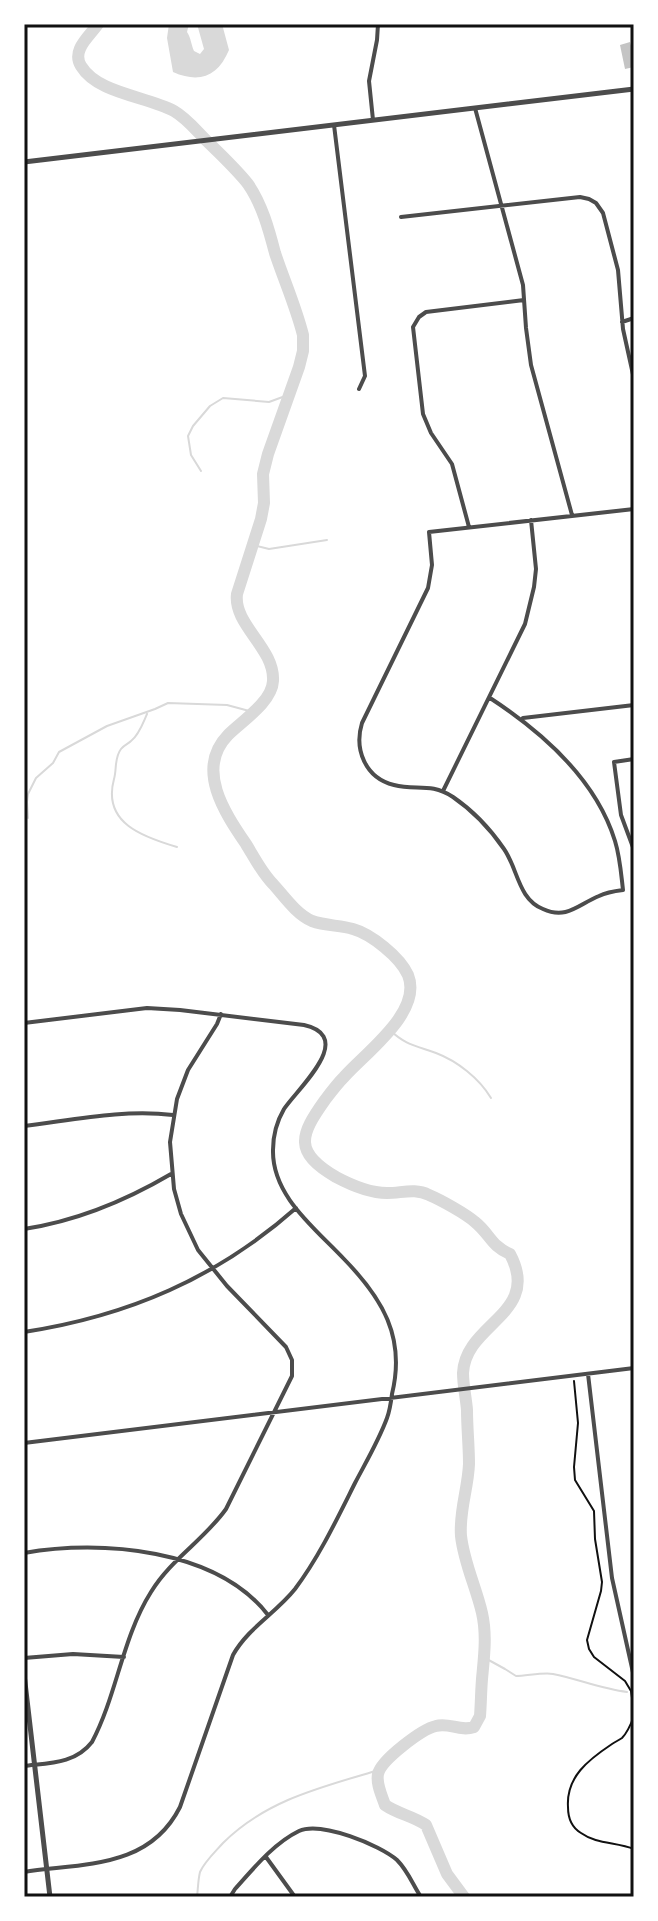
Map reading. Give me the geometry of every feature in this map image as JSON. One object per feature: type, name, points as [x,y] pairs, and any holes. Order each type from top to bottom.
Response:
[{"type":"street","points":[[373,121],[369,81],[378,24]]},
{"type":"street","points":[[24,162],[634,89]]},
{"type":"street","points":[[475,108],[523,285],[531,365],[572,515]]},
{"type":"street","points":[[334,125],[365,376],[359,389]]},
{"type":"street","points":[[401,217],[580,197],[596,203],[603,213],[618,270],[622,322],[634,379]]},
{"type":"street","points":[[469,527],[452,464],[431,433],[421,404],[413,327],[426,312],[524,300]]},
{"type":"street","points":[[622,322],[634,318]]},
{"type":"street","points":[[490,698],[520,718],[552,746],[581,779],[615,841],[623,890],[600,895],[567,913],[554,913],[539,907],[524,893],[511,860],[467,807],[443,791],[426,786],[397,786],[382,781],[364,763],[358,743],[362,723],[428,588],[432,565],[429,532],[634,509]]},
{"type":"street","points":[[443,791],[516,645],[531,606],[536,569],[531,520]]},
{"type":"street","points":[[520,718],[634,705]]},
{"type":"street","points":[[634,759],[614,762],[621,815],[634,850]]},
{"type":"street","points":[[24,1023],[147,1008],[221,1014],[310,1027],[319,1032],[324,1039],[324,1057],[284,1109],[273,1139],[276,1175],[296,1208],[374,1294],[393,1333],[397,1355],[388,1416],[378,1437],[322,1547],[294,1590],[247,1634],[233,1655],[180,1807],[167,1827],[146,1846],[121,1858],[24,1872]]},
{"type":"street","points":[[24,1766],[71,1760],[89,1747],[146,1601],[160,1577],[210,1529],[226,1509],[292,1376],[291,1355],[286,1347],[198,1250],[185,1225],[171,1174],[170,1142],[174,1115],[188,1070],[221,1014]]},
{"type":"street","points":[[24,1126],[127,1113],[174,1115]]},
{"type":"street","points":[[24,1229],[101,1209],[171,1174]]},
{"type":"street","points":[[24,1332],[77,1323],[130,1307],[173,1289],[258,1240],[296,1208]]},
{"type":"street","points":[[24,1443],[634,1368]]},
{"type":"street","points":[[588,1374],[612,1578],[634,1677]]},
{"type":"street","points":[[24,1553],[82,1547],[142,1552],[177,1559],[234,1584],[268,1615]]},
{"type":"street","points":[[24,1658],[73,1654],[124,1657]]},
{"type":"street","points":[[24,1674],[50,1897]]},
{"type":"street","points":[[230,1897],[266,1857],[298,1832],[313,1828],[325,1828],[378,1847],[391,1855],[403,1866],[421,1897]]},
{"type":"street","points":[[266,1857],[295,1897]]},
{"type":"path","points":[[573,1376],[578,1423],[575,1480],[594,1511],[602,1582],[587,1640],[594,1657],[625,1681],[631,1691],[634,1714],[622,1738],[575,1774],[567,1805],[569,1820],[578,1832],[591,1839],[634,1849]]},
{"type":"shaded area","points":[[169,24],[189,24],[187,32],[194,51],[200,54],[204,49],[197,24],[222,24],[229,50],[225,59],[214,72],[200,77],[173,72],[167,38]]},
{"type":"building","points":[[630,42],[634,67],[625,69],[620,45]]},
{"type":"waterway","points":[[98,24],[80,49],[81,66],[99,83],[111,89],[179,114],[244,179],[264,217],[303,335],[299,367],[263,474],[261,519],[237,594],[241,616],[268,658],[273,681],[262,704],[218,748],[214,776],[222,805],[230,819],[265,875],[291,904],[312,921],[353,929],[376,941],[404,968],[410,989],[407,1003],[390,1031],[339,1082],[310,1123],[305,1142],[307,1151],[322,1168],[354,1186],[381,1193],[424,1193],[453,1207],[480,1226],[510,1254],[517,1274],[516,1291],[510,1305],[476,1342],[467,1356],[463,1373],[469,1464],[461,1536],[484,1630],[480,1716],[474,1727],[441,1725],[421,1733],[386,1761],[378,1774],[385,1805],[426,1825],[447,1874],[464,1897]]},
{"type":"waterway","points":[[201,471],[191,455],[188,436],[210,406],[223,398],[269,402],[288,395]]},
{"type":"waterway","points":[[253,545],[269,549],[327,540]]},
{"type":"waterway","points":[[28,818],[28,794],[36,778],[53,763],[59,752],[107,726],[168,703],[227,705],[253,712]]},
{"type":"waterway","points":[[147,714],[136,736],[117,756],[112,794],[114,807],[128,826],[139,833],[177,847]]},
{"type":"waterway","points":[[390,1030],[406,1042],[459,1065],[474,1077],[491,1098]]},
{"type":"waterway","points":[[485,1658],[516,1676],[553,1674],[627,1692]]},
{"type":"waterway","points":[[197,1897],[202,1868],[240,1828],[276,1805],[379,1770]]}]
